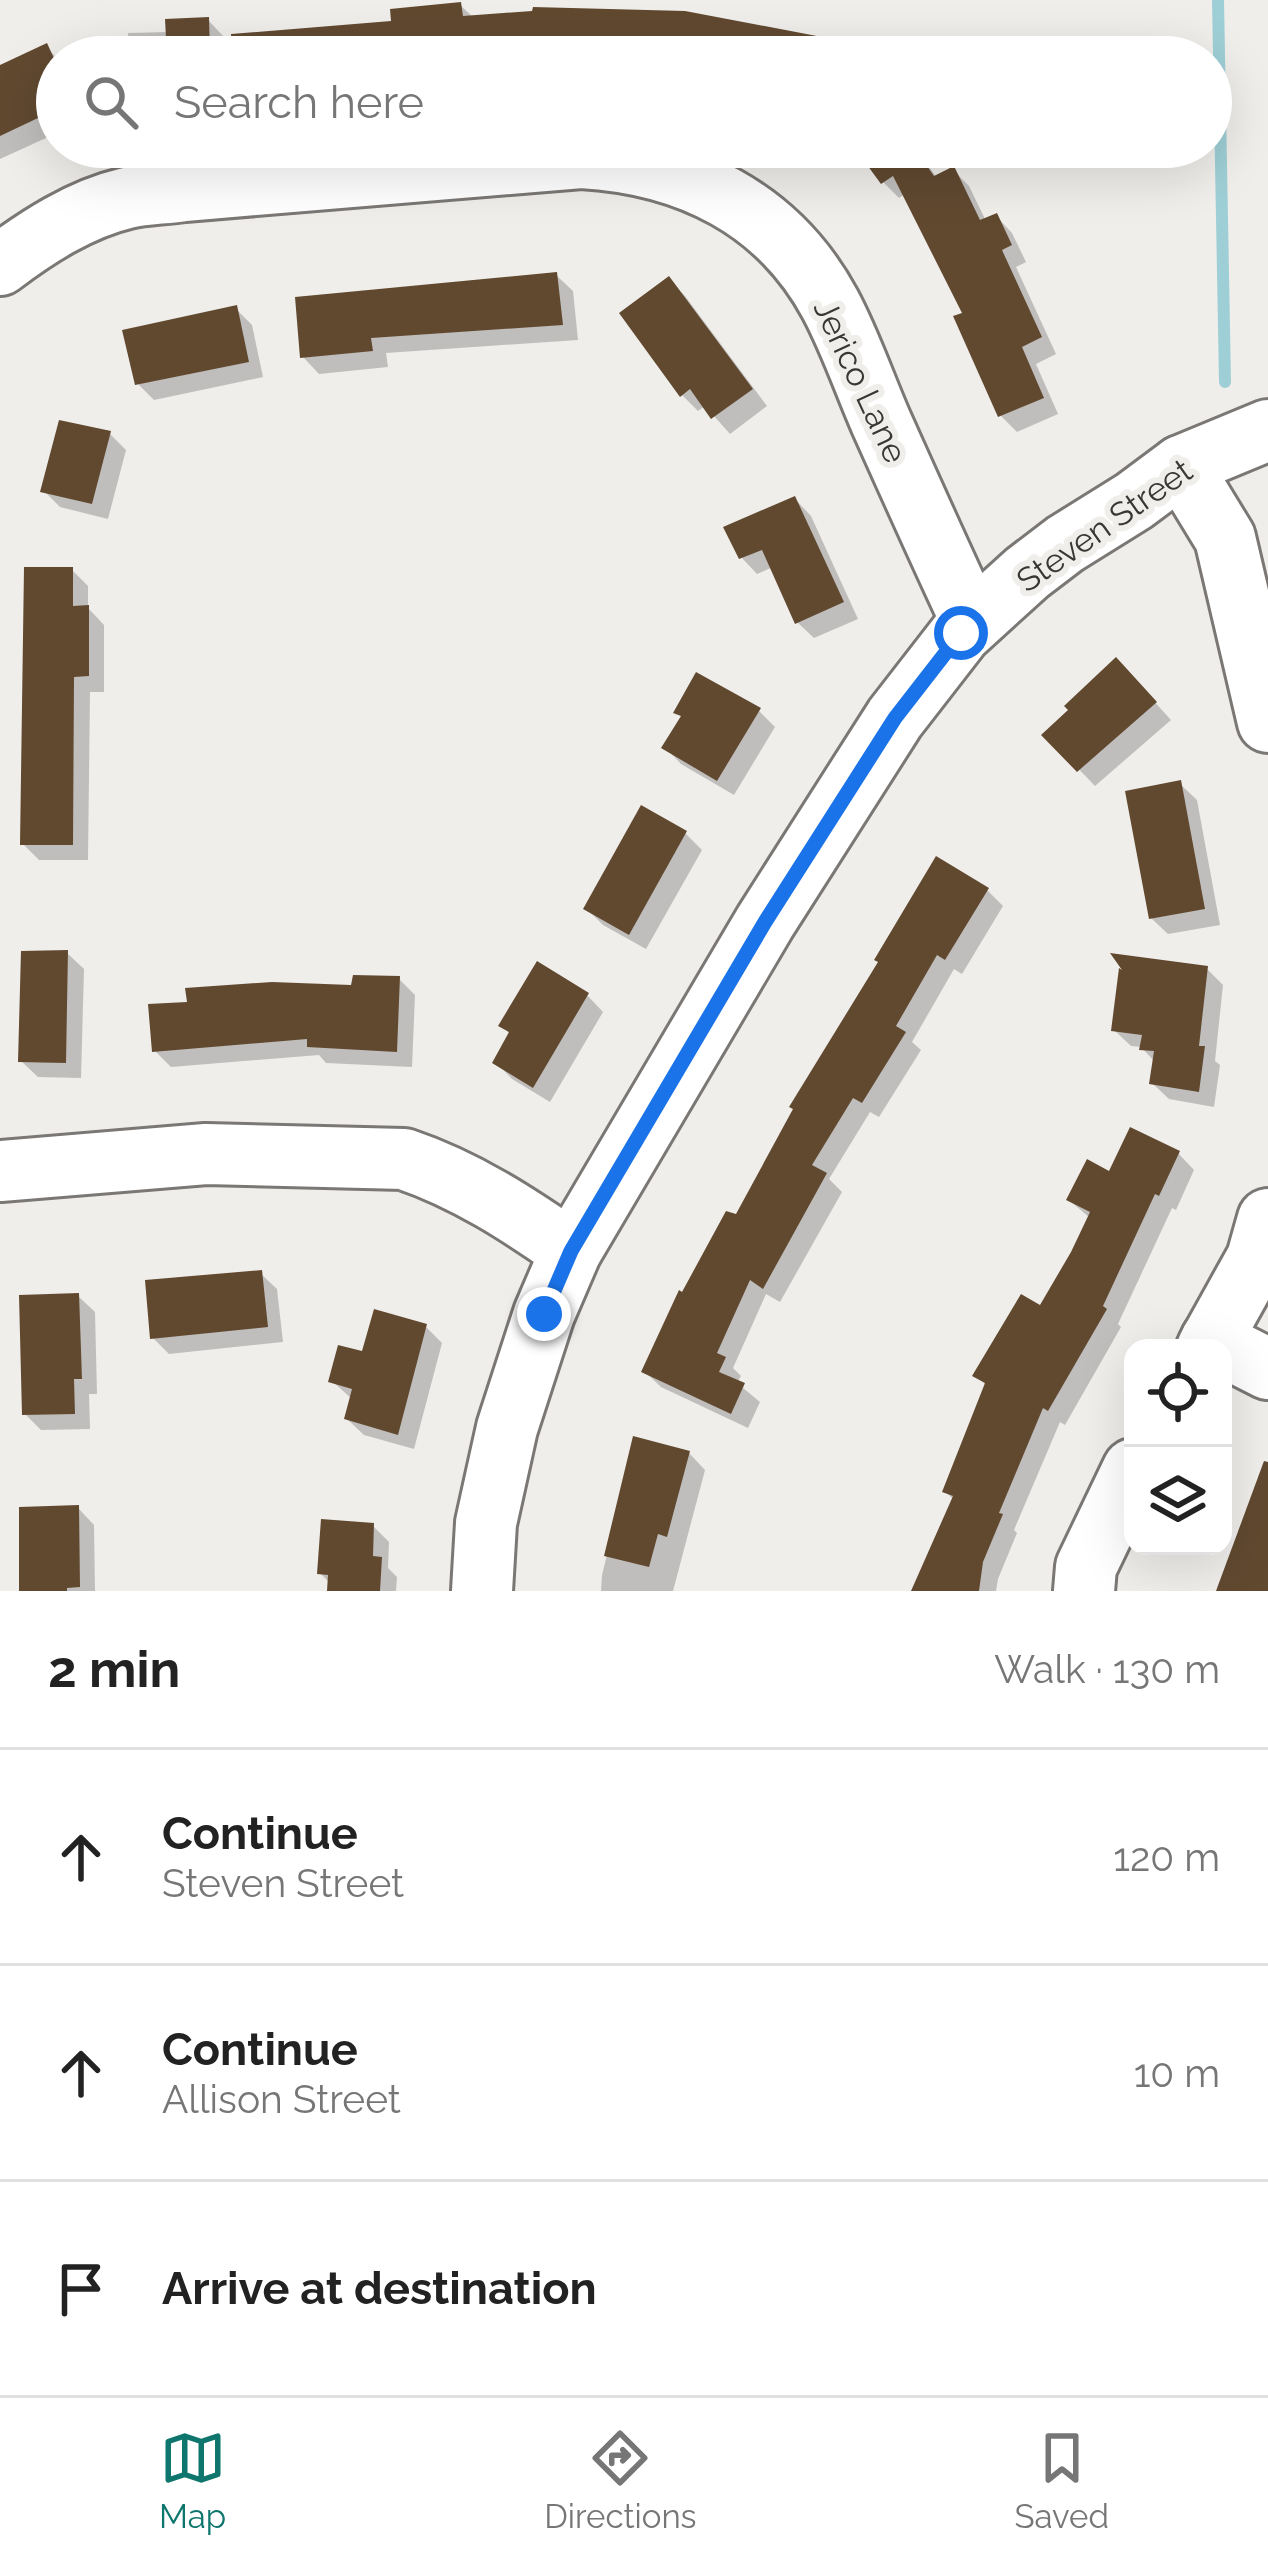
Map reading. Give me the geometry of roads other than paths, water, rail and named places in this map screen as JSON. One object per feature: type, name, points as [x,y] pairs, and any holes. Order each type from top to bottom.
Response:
[{"type":"street","name":"Jerico Lane","points":[[0,265],[36,238],[84,213],[126,199],[461,168]]},
{"type":"street","name":"Jerico Lane","points":[[649,168],[722,193],[754,214],[795,254],[829,303],[972,622]]},
{"type":"street","name":"Steven Street","points":[[482,1591],[486,1523],[506,1428],[544,1314],[571,1251],[788,885],[895,718],[972,622],[1027,573],[1180,466],[1268,430]]},
{"type":"street","points":[[1180,466],[1225,538],[1268,722]]},
{"type":"street","points":[[0,1172],[206,1154],[404,1159],[505,1205],[571,1251]]},
{"type":"street","points":[[1212,1339],[1256,1258],[1268,1219]]},
{"type":"street","points":[[1232,1354],[1268,1370]]},
{"type":"street","points":[[1084,1591],[1086,1568],[1124,1488]]},
{"type":"waterway","points":[[1218,0],[1219,36]]},
{"type":"waterway","points":[[1221,168],[1225,382]]}]
